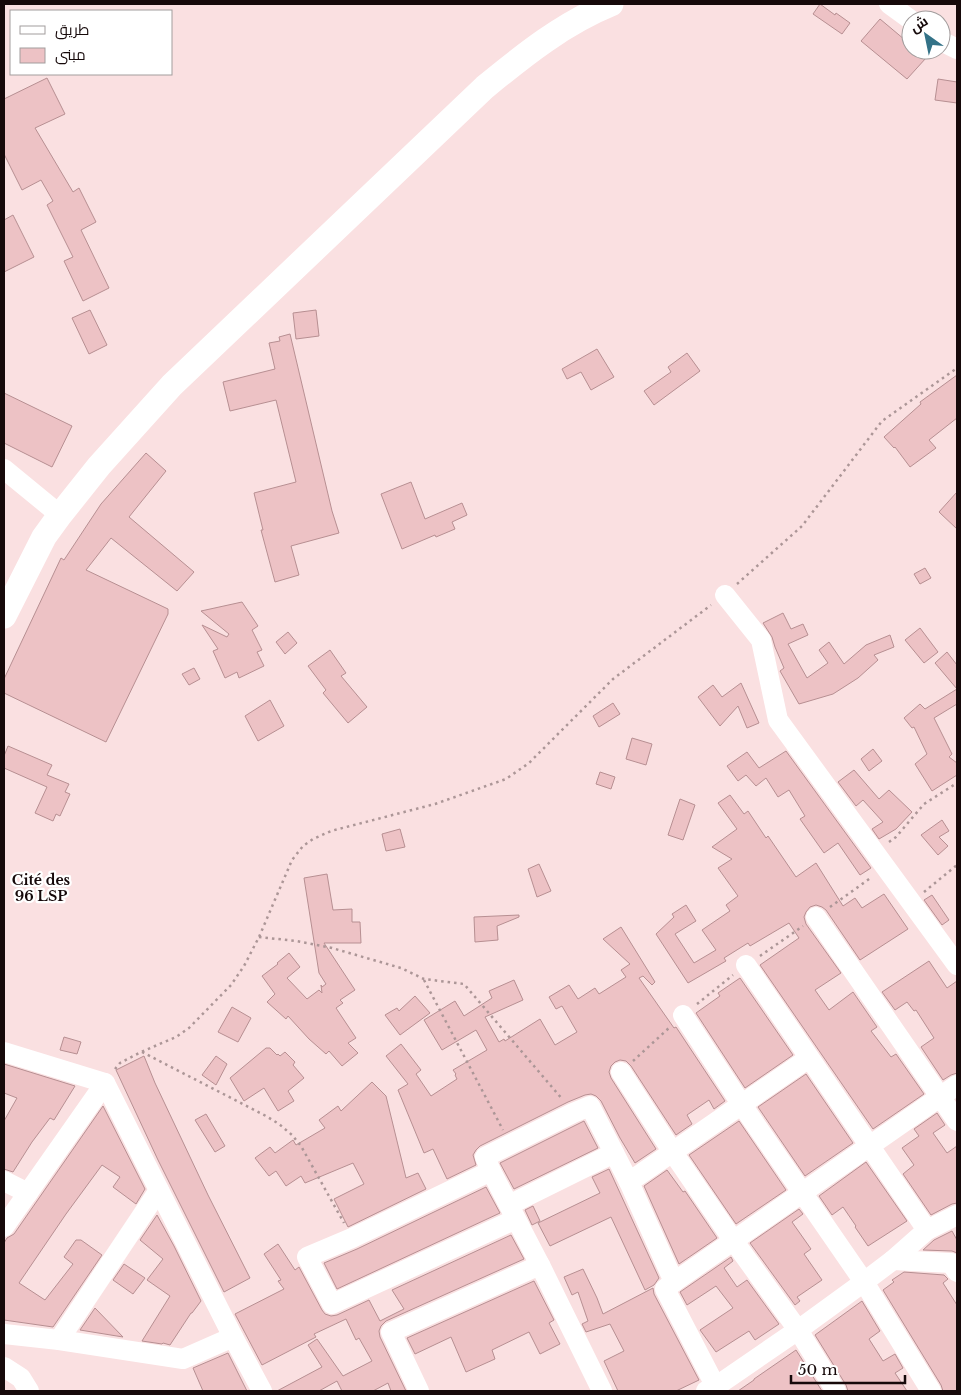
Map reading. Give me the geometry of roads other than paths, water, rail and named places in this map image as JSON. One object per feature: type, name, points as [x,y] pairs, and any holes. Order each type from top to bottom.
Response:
[{"type":"main road","points":[[4,616],[44,537],[60,515],[99,466],[172,385],[485,87],[528,52],[572,24],[611,4]]},
{"type":"street","points":[[890,4],[901,12]]},
{"type":"street","points":[[4,469],[60,515]]},
{"type":"street","points":[[725,595],[761,640],[778,720],[911,902],[954,952]]},
{"type":"street","points":[[816,917],[957,1121]]},
{"type":"street","points":[[746,965],[927,1230]]},
{"type":"street","points":[[683,1015],[742,1105],[864,1282],[932,1391]]},
{"type":"street","points":[[4,1052],[105,1083],[233,1338],[262,1391]]},
{"type":"street","points":[[629,1182],[810,1058]]},
{"type":"street","points":[[621,1072],[733,1240],[798,1330],[836,1391]]},
{"type":"street","points":[[4,1227],[105,1083]]},
{"type":"street","points":[[957,1085],[664,1289],[713,1390],[864,1282],[927,1230],[957,1215]]},
{"type":"street","points":[[602,1391],[485,1158],[590,1106],[629,1182],[674,1282]]},
{"type":"street","points":[[491,1171],[352,1238],[307,1257],[332,1304],[512,1212],[614,1153]]},
{"type":"street","points":[[4,1181],[28,1193]]},
{"type":"street","points":[[59,1340],[159,1190]]},
{"type":"street","points":[[893,1260],[951,1263],[957,1272]]},
{"type":"street","points":[[419,1391],[391,1332],[540,1265]]},
{"type":"street","points":[[4,1334],[59,1340],[183,1359],[233,1338]]},
{"type":"street","points":[[4,1367],[21,1378],[29,1391]]},
{"type":"district","name":"Cité des 96 LSP","points":[[41,888]]}]
